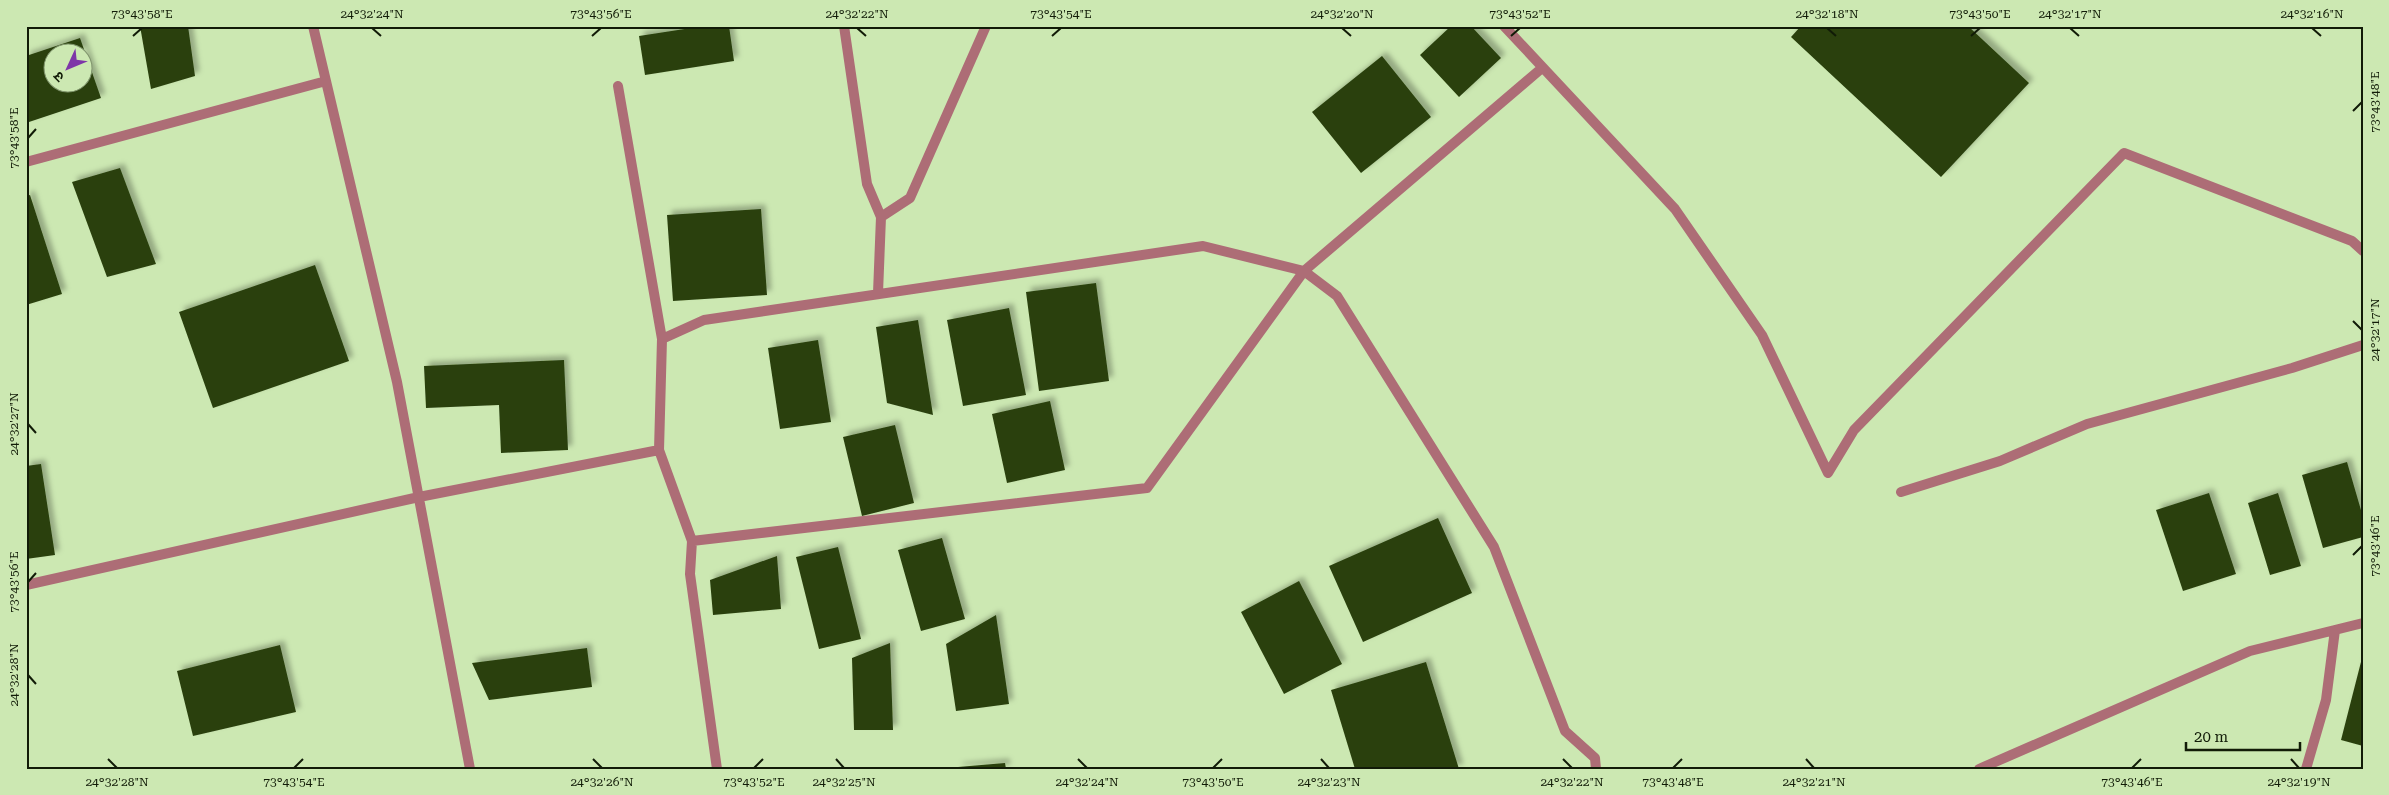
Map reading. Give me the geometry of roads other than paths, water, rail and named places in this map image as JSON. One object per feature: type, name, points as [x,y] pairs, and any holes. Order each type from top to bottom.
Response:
[{"type":"street","points":[[314,26],[396,382],[470,769]]},
{"type":"street","points":[[844,26],[867,184],[881,217],[878,293]]},
{"type":"street","points":[[881,217],[910,198],[986,26]]},
{"type":"street","points":[[1504,26],[1675,210],[1762,335],[1828,473],[1854,430],[2124,153],[2352,241],[2363,251]]},
{"type":"street","points":[[692,541],[1147,488],[1304,271],[1542,68]]},
{"type":"street","points":[[26,162],[326,81]]},
{"type":"street","points":[[618,86],[662,339],[659,450],[692,541],[690,574],[717,769]]},
{"type":"street","points":[[662,339],[704,320],[1203,246],[1304,271],[1337,296],[1494,547],[1565,731],[1595,758],[1596,769]]},
{"type":"street","points":[[1901,492],[2000,462],[2087,424],[2292,368],[2363,344]]},
{"type":"street","points":[[26,585],[419,497],[659,450]]},
{"type":"street","points":[[1979,769],[2250,652],[2363,623]]},
{"type":"street","points":[[2306,769],[2326,700],[2335,630]]}]
